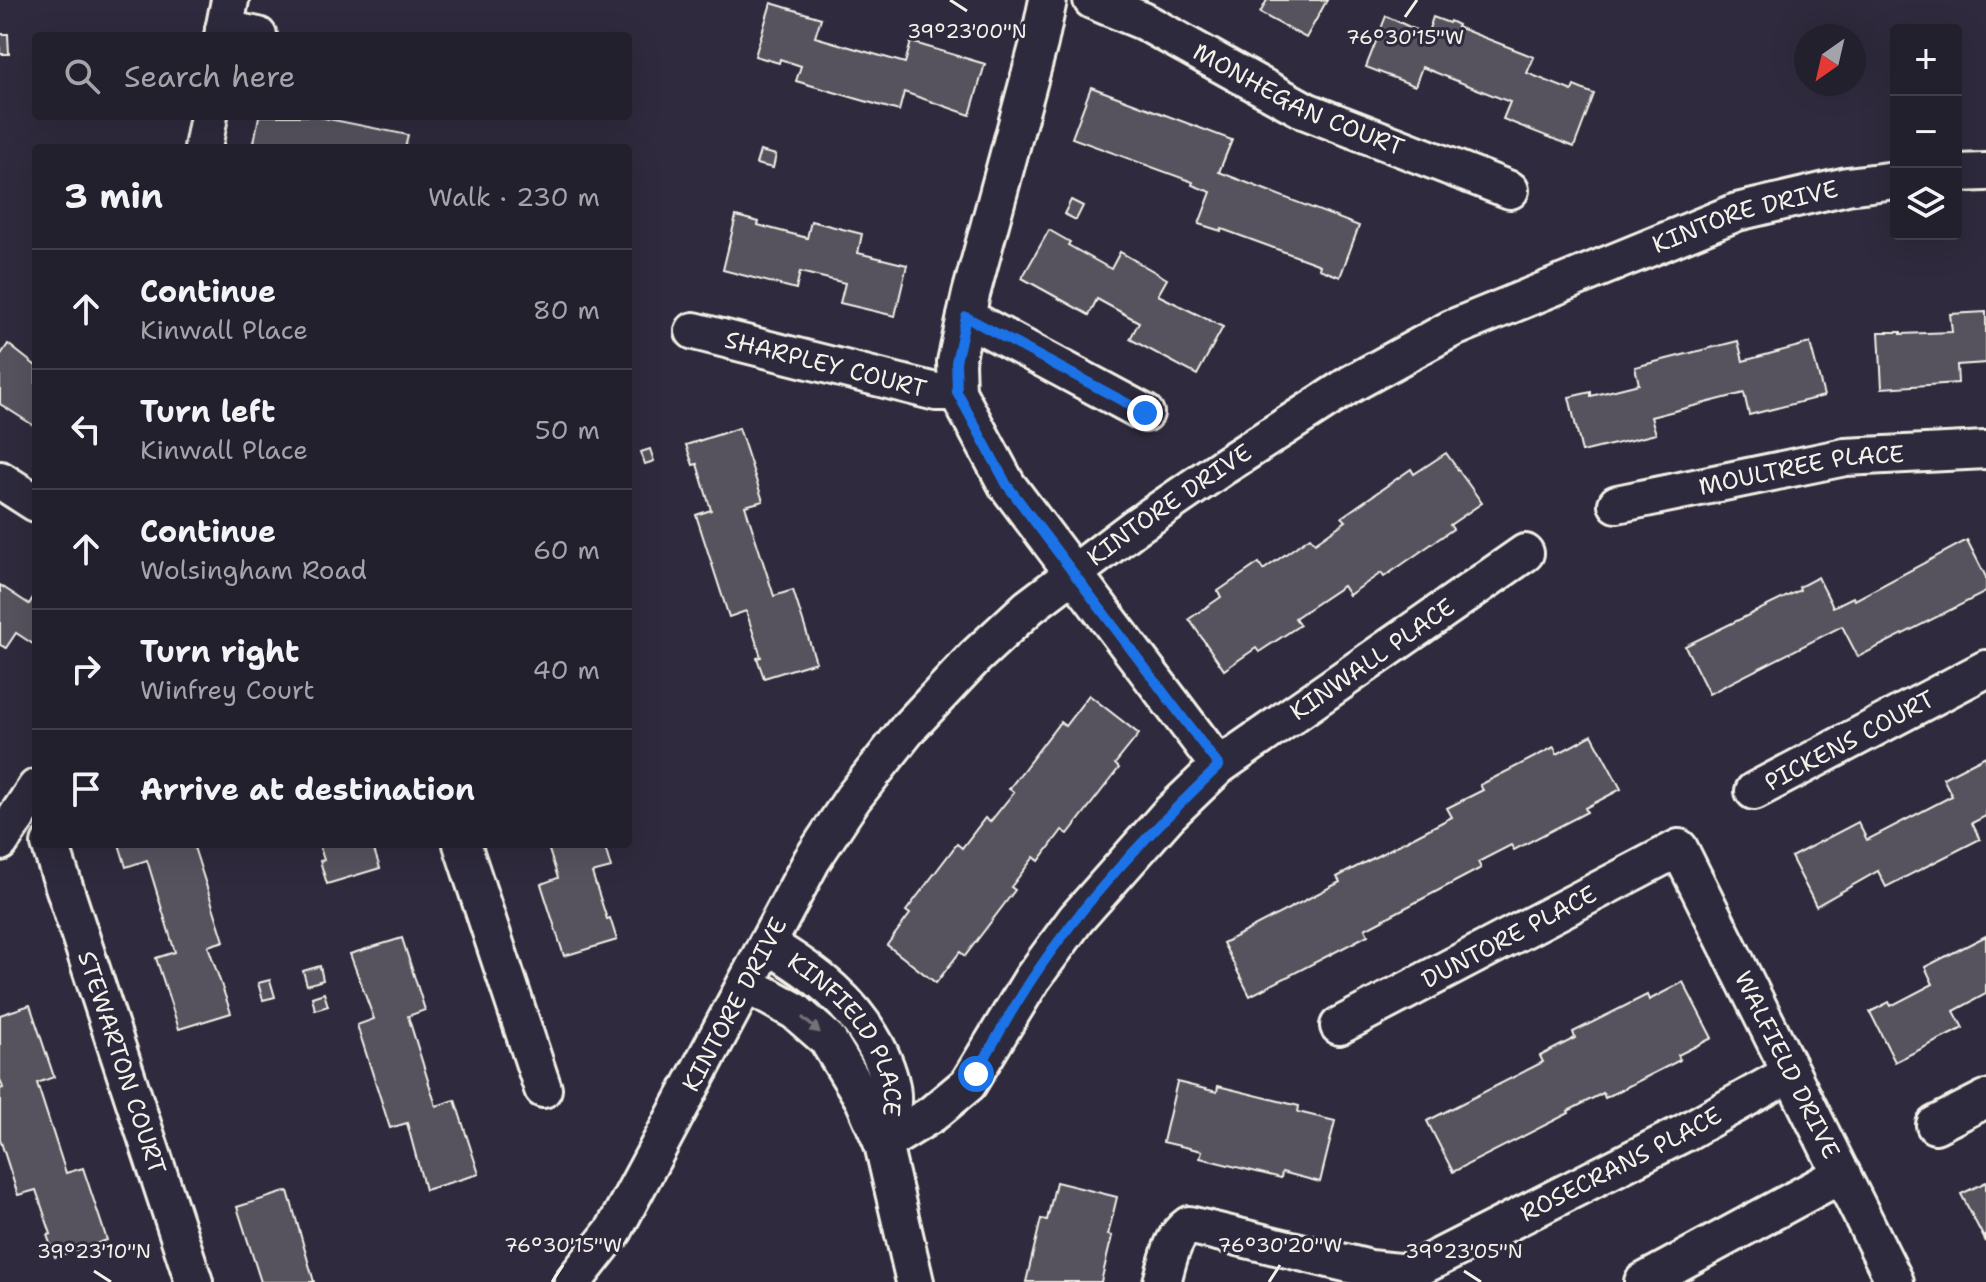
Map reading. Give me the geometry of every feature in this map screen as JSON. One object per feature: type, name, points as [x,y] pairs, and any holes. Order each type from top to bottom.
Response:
[{"type":"street","name":"MONHEGAN COURT","points":[[1092,0],[1143,21],[1306,111],[1510,190]]},
{"type":"street","points":[[1041,2],[1039,43],[956,362],[957,392],[1007,485],[1219,766]]},
{"type":"street","points":[[204,144],[208,120]]},
{"type":"street","points":[[1962,173],[1986,172]]},
{"type":"street","name":"KINTORE DRIVE","points":[[573,1282],[614,1230],[812,860],[853,798],[910,726],[1029,607],[1148,518],[1351,384],[1451,329],[1737,212],[1847,186],[1890,181]]},
{"type":"street","points":[[966,317],[1145,413]]},
{"type":"street","name":"SHARPLEY COURT","points":[[694,331],[936,392],[957,392]]},
{"type":"street","name":"MOULTREE PLACE","points":[[1617,504],[1845,457],[1986,450]]},
{"type":"street","points":[[0,480],[32,500]]},
{"type":"street","name":"KINWALL PLACE","points":[[883,1144],[932,1114],[968,1084],[1032,979],[1076,919],[1168,815],[1219,766],[1525,553]]},
{"type":"street","name":"PICKENS COURT","points":[[1754,791],[1986,669]]},
{"type":"street","points":[[0,842],[32,805]]},
{"type":"street","name":"STEWARTON COURT","points":[[51,848],[194,1282]]},
{"type":"street","points":[[463,848],[543,1089]]},
{"type":"street","name":"DUNTORE PLACE","points":[[1339,1026],[1679,848]]},
{"type":"street","name":"WALFIELD DRIVE","points":[[1679,848],[1895,1282]]},
{"type":"street","name":"KINFIELD PLACE","points":[[767,944],[808,968],[836,991],[873,1039],[887,1070],[893,1103],[883,1144]]},
{"type":"street","name":"KINFIELD PLACE","points":[[746,984],[795,1011],[827,1039],[864,1100],[883,1144],[915,1282]]},
{"type":"street","name":"ROSECRANS PLACE","points":[[1162,1282],[1173,1245],[1189,1225],[1370,1269],[1408,1273],[1684,1133],[1791,1073]]},
{"type":"street","points":[[1935,1125],[1986,1099]]},
{"type":"street","points":[[1643,1282],[1842,1174]]},
{"type":"building","points":[[1267,0],[1327,0],[1306,38],[1260,13]]},
{"type":"building","points":[[771,3],[821,18],[815,37],[905,63],[911,42],[985,64],[970,115],[904,92],[899,111],[796,81],[801,66],[755,56]]},
{"type":"building","points":[[1386,16],[1427,35],[1433,17],[1450,21],[1457,27],[1534,57],[1527,73],[1572,91],[1574,86],[1594,94],[1574,147],[1503,119],[1510,102],[1422,67],[1415,86],[1366,67]]},
{"type":"building","points":[[0,34],[8,34],[9,54],[0,54]]},
{"type":"building","points":[[1091,87],[1232,140],[1219,172],[1359,226],[1340,277],[1319,269],[1320,265],[1222,229],[1199,224],[1211,192],[1192,185],[1193,182],[1072,138]]},
{"type":"building","points":[[258,120],[334,120],[408,135],[406,144],[254,144]]},
{"type":"building","points":[[760,151],[776,155],[773,168],[756,164]]},
{"type":"building","points":[[1071,200],[1083,206],[1076,220],[1064,214]]},
{"type":"building","points":[[736,216],[807,238],[811,221],[862,234],[858,253],[907,265],[895,316],[840,303],[845,283],[800,272],[796,289],[723,270]]},
{"type":"building","points":[[1049,230],[1070,242],[1068,245],[1111,269],[1120,252],[1167,279],[1158,295],[1223,327],[1197,375],[1130,339],[1139,322],[1097,299],[1089,315],[1022,278]]},
{"type":"building","points":[[1986,312],[1986,363],[1957,365],[1958,383],[1882,388],[1879,332],[1952,332],[1950,314]]},
{"type":"building","points":[[1738,341],[1743,361],[1810,343],[1824,396],[1749,415],[1744,393],[1651,417],[1656,434],[1582,452],[1569,397],[1591,392],[1591,396],[1639,384],[1635,367]]},
{"type":"building","points":[[8,344],[32,363],[32,424],[0,404],[0,356]]},
{"type":"building","points":[[739,428],[763,501],[745,506],[774,596],[793,590],[816,662],[764,678],[757,658],[761,657],[746,611],[729,617],[696,515],[711,510],[697,464],[693,465],[686,445]]},
{"type":"building","points":[[650,449],[654,461],[645,464],[641,452]]},
{"type":"building","points":[[1446,453],[1482,503],[1450,525],[1453,529],[1384,577],[1381,573],[1349,595],[1343,586],[1295,618],[1300,625],[1259,652],[1256,648],[1224,670],[1189,619],[1221,597],[1218,591],[1259,563],[1263,570],[1310,537],[1315,543],[1346,521],[1342,517],[1411,469],[1414,474]]},
{"type":"building","points":[[1967,540],[1986,577],[1986,592],[1858,657],[1842,626],[1709,694],[1685,646],[1800,590],[1799,587],[1818,577],[1833,607],[1853,597],[1855,600]]},
{"type":"building","points":[[0,585],[29,604],[32,599],[32,643],[16,633],[6,648],[0,645]]},
{"type":"building","points":[[1089,695],[1139,734],[1115,764],[1119,768],[1068,834],[1062,830],[1039,861],[1034,857],[1011,887],[1015,890],[965,956],[960,952],[936,983],[887,945],[910,914],[906,911],[957,844],[962,848],[985,818],[990,822],[1014,792],[1009,789],[1060,722],[1065,726]]},
{"type":"building","points":[[1592,735],[1621,789],[1585,808],[1587,812],[1514,850],[1511,845],[1478,862],[1481,868],[1365,929],[1368,935],[1250,996],[1223,943],[1340,882],[1337,877],[1452,817],[1447,808],[1483,790],[1480,785],[1554,747],[1557,754]]},
{"type":"building","points":[[1986,756],[1986,816],[1972,823],[1980,839],[1886,887],[1878,871],[1816,906],[1791,857],[1858,822],[1867,840],[1952,796],[1943,778]]},
{"type":"building","points":[[120,848],[194,848],[224,941],[208,946],[231,1013],[179,1029],[156,958],[175,952],[147,860],[126,867]]},
{"type":"building","points":[[320,848],[373,848],[380,868],[327,884],[320,861],[324,860]]},
{"type":"building","points":[[548,848],[605,848],[611,868],[592,873],[617,940],[564,956],[541,884],[558,878]]},
{"type":"building","points":[[1986,936],[1986,994],[1954,1011],[1963,1028],[1895,1062],[1870,1012],[1889,1002],[1891,1006],[1933,984],[1925,967]]},
{"type":"building","points":[[402,938],[425,1010],[408,1016],[436,1106],[455,1100],[479,1174],[425,1190],[407,1123],[390,1128],[357,1025],[374,1019],[350,954]]},
{"type":"building","points":[[320,966],[323,980],[307,985],[303,971]]},
{"type":"building","points":[[270,980],[275,997],[263,1000],[258,983]]},
{"type":"building","points":[[1683,982],[1712,1038],[1678,1055],[1680,1060],[1605,1098],[1603,1093],[1453,1172],[1427,1121],[1543,1062],[1540,1056],[1575,1038],[1573,1032],[1647,995],[1649,1000]]},
{"type":"building","points":[[324,993],[328,1006],[315,1010],[312,997]]},
{"type":"building","points":[[30,1005],[54,1077],[37,1083],[66,1173],[83,1168],[107,1240],[55,1257],[47,1235],[51,1234],[36,1190],[18,1195],[0,1139],[0,1089],[3,1088],[0,1079],[0,1015]]},
{"type":"building","points":[[1177,1082],[1217,1092],[1218,1086],[1299,1106],[1298,1112],[1335,1121],[1320,1182],[1282,1172],[1281,1178],[1200,1158],[1202,1151],[1163,1142]]},
{"type":"building","points":[[1056,1182],[1117,1197],[1101,1282],[1026,1282],[1041,1219],[1047,1220]]},
{"type":"building","points":[[1986,1182],[1986,1242],[1961,1194]]},
{"type":"building","points":[[288,1191],[314,1282],[261,1282],[237,1207]]},
{"type":"route","points":[[976,1074],[1032,979],[1076,919],[1168,815],[1219,766],[1007,485],[957,392],[956,362],[966,317],[1145,413]]}]
